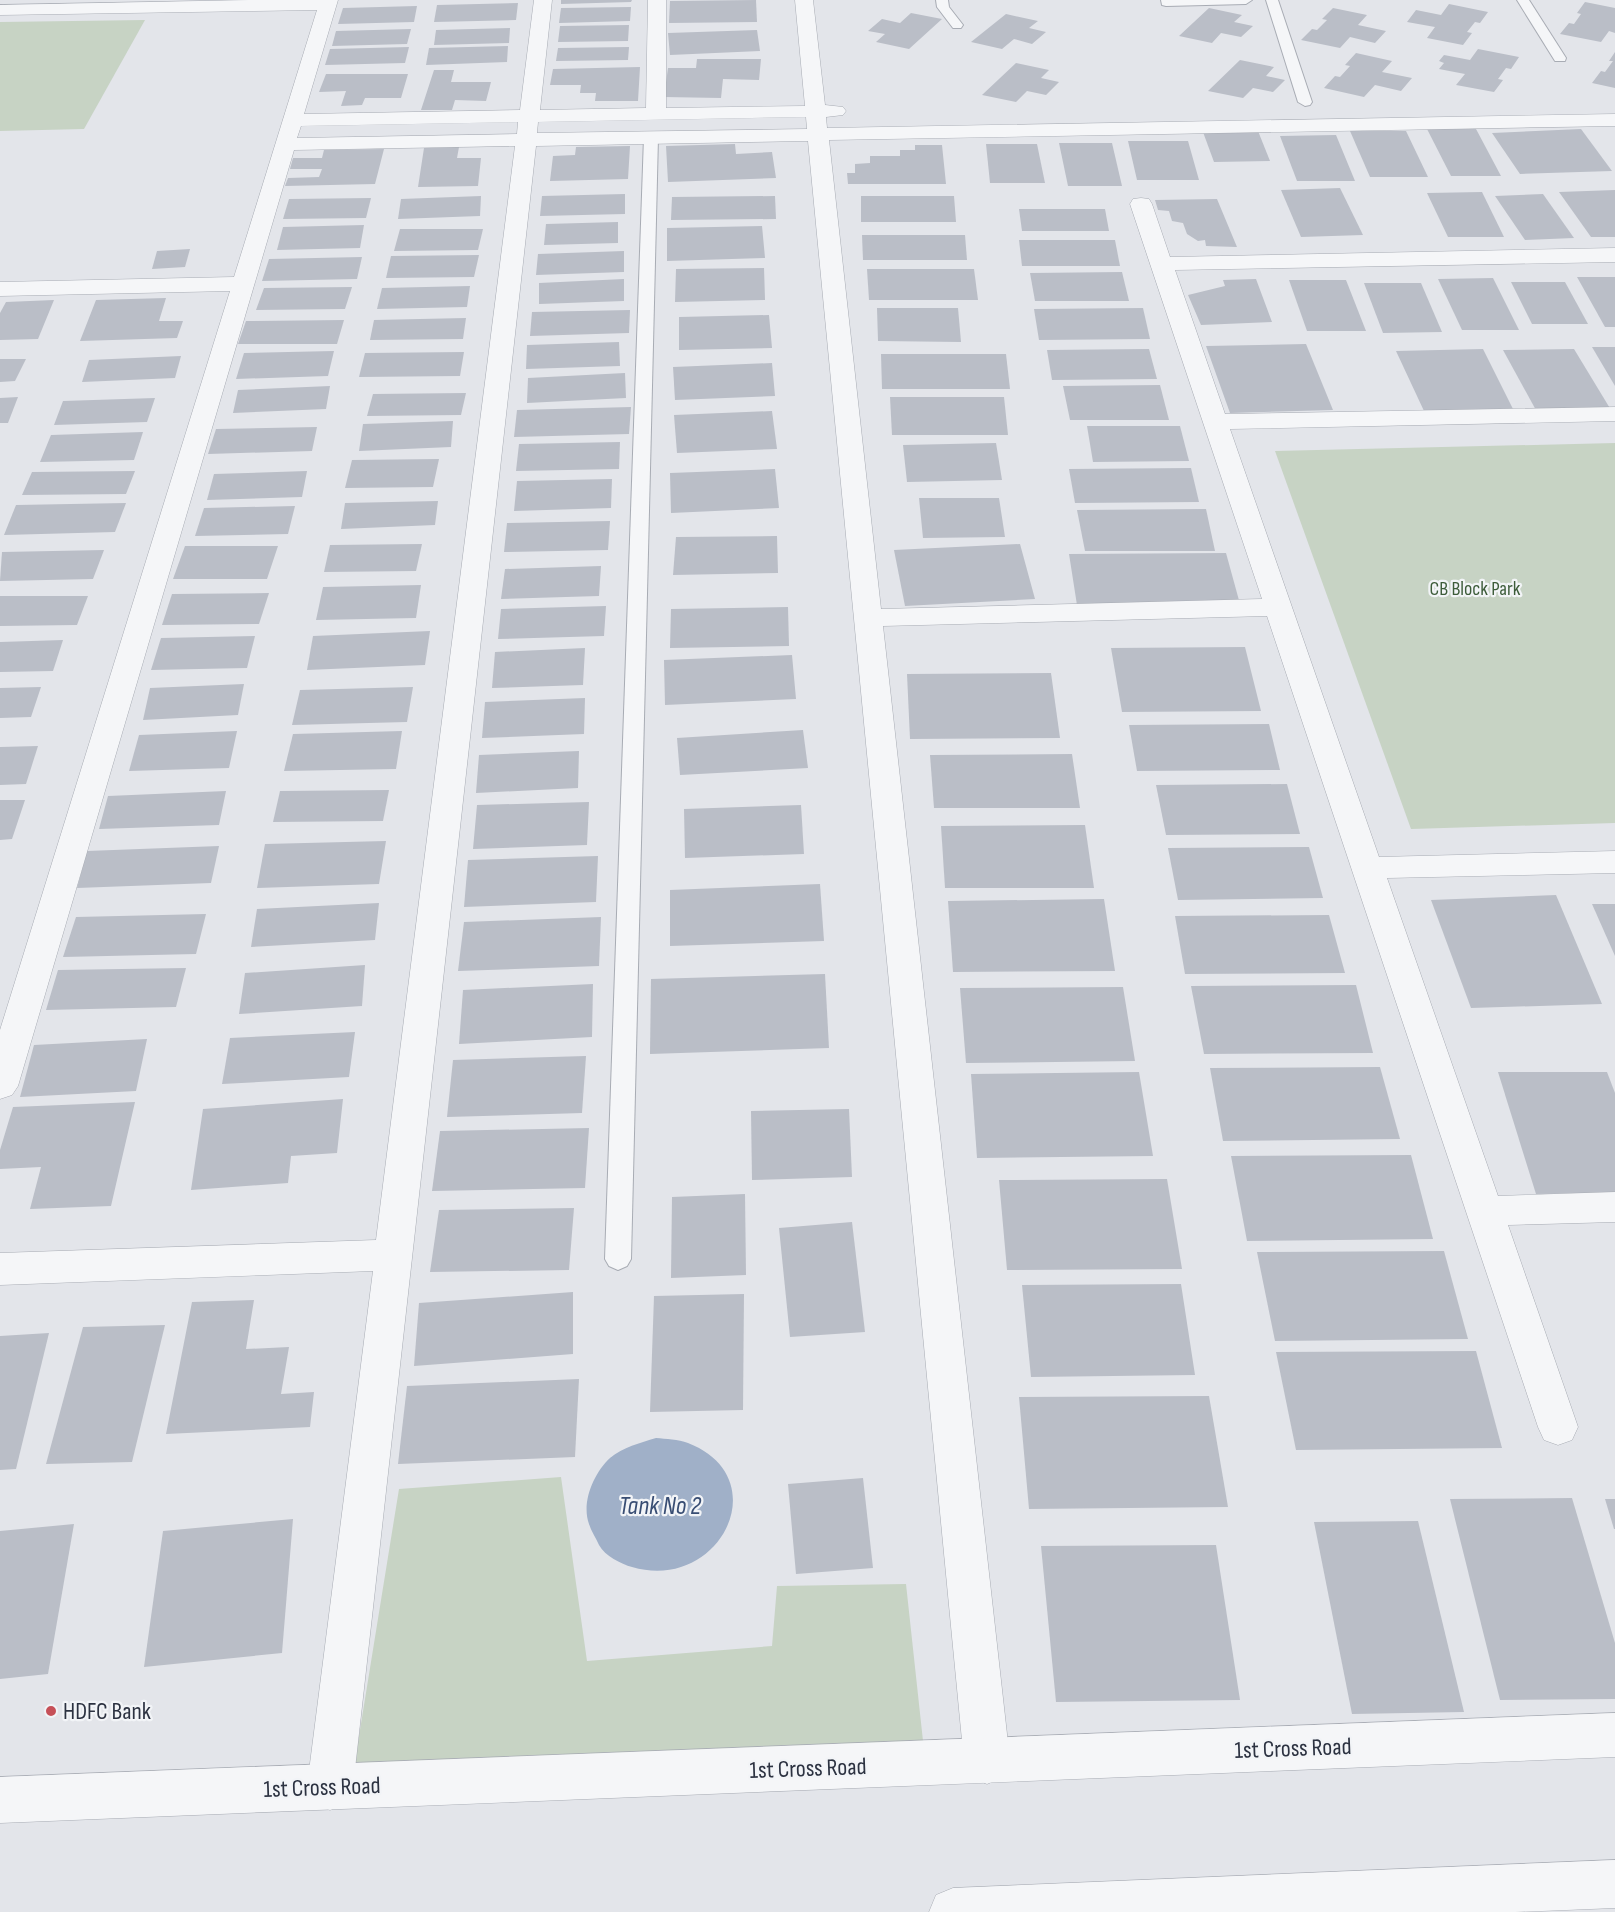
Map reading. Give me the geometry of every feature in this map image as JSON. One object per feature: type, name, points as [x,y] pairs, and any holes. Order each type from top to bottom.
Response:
[{"type":"street","points":[[330,1787],[543,0]]},
{"type":"street","points":[[656,113],[657,0]]},
{"type":"street","points":[[804,0],[987,1761]]},
{"type":"street","points":[[0,10],[105,4],[329,2],[0,1086]]},
{"type":"street","points":[[1281,103],[1305,102],[1341,112]]},
{"type":"street","points":[[528,128],[656,113],[816,123],[850,111]]},
{"type":"street","points":[[290,132],[528,128],[651,137],[816,123],[1341,112],[1612,124]]},
{"type":"street","points":[[1141,204],[1558,1427]]},
{"type":"street","points":[[1161,264],[1615,255]]},
{"type":"street","points":[[0,290],[243,284]]},
{"type":"street","points":[[1215,422],[1615,414]]},
{"type":"street","points":[[868,618],[1278,607]]},
{"type":"street","points":[[1367,868],[1615,861]]},
{"type":"street","points":[[1485,1212],[1615,1208]]},
{"type":"street","points":[[0,1269],[392,1255]]},
{"type":"street","name":"1st Cross Road","points":[[0,1800],[1615,1735]]},
{"type":"street","points":[[979,1912],[1615,1884]]},
{"type":"lane","points":[[942,0],[943,7],[957,25]]},
{"type":"lane","points":[[1166,2],[1246,0]]},
{"type":"lane","points":[[1272,0],[1305,102]]},
{"type":"lane","points":[[1523,0],[1560,58]]},
{"type":"lane","points":[[618,1259],[651,137]]},
{"type":"green space","points":[[145,20],[84,129],[0,131],[0,22]]},
{"type":"green space","name":"CB Block Park","points":[[1615,443],[1615,823],[1411,829],[1275,451]]},
{"type":"green space","points":[[561,1477],[587,1661],[772,1646],[777,1586],[906,1584],[923,1741],[354,1767],[399,1489]]},
{"type":"water","name":"Tank No 2","points":[[656,1438],[688,1443],[715,1459],[729,1481],[733,1504],[726,1528],[712,1548],[690,1564],[663,1571],[632,1567],[609,1556],[599,1545],[587,1515],[590,1488],[604,1464],[620,1451]]},
{"type":"building","points":[[561,0],[632,0],[631,2],[561,4]]},
{"type":"building","points":[[756,0],[757,22],[669,23],[670,1]]},
{"type":"building","points":[[1585,2],[1615,8],[1615,33],[1609,31],[1601,42],[1560,34],[1569,23],[1574,24],[1581,14],[1577,13]]},
{"type":"building","points":[[518,3],[516,20],[434,22],[437,5]]},
{"type":"building","points":[[1449,4],[1488,12],[1480,23],[1475,22],[1467,32],[1472,33],[1463,45],[1427,38],[1435,27],[1407,22],[1416,10],[1441,15]]},
{"type":"building","points":[[417,6],[414,22],[338,24],[343,8]]},
{"type":"building","points":[[631,7],[630,21],[559,23],[561,8]]},
{"type":"building","points":[[1209,8],[1242,15],[1234,22],[1253,26],[1241,37],[1221,33],[1212,43],[1179,36]]},
{"type":"building","points":[[1333,8],[1367,15],[1358,25],[1386,31],[1375,43],[1350,37],[1340,48],[1301,40],[1312,29],[1317,30],[1327,20],[1322,19]]},
{"type":"building","points":[[911,13],[942,19],[909,49],[876,42],[885,34],[868,31],[882,19],[900,23]]},
{"type":"building","points":[[1006,14],[1038,21],[1029,28],[1046,32],[1032,44],[1014,39],[1002,49],[971,42]]},
{"type":"building","points":[[629,25],[628,41],[558,42],[560,26]]},
{"type":"building","points":[[510,28],[509,43],[434,45],[436,30]]},
{"type":"building","points":[[411,29],[407,44],[332,46],[336,31]]},
{"type":"building","points":[[757,30],[760,51],[670,55],[668,33]]},
{"type":"building","points":[[508,46],[507,62],[426,65],[429,48]]},
{"type":"building","points":[[409,47],[405,63],[325,65],[330,49]]},
{"type":"building","points":[[629,47],[628,60],[556,61],[558,48]]},
{"type":"building","points":[[1478,49],[1519,57],[1511,69],[1506,68],[1498,79],[1503,80],[1494,92],[1456,85],[1465,74],[1439,69],[1444,63],[1439,61],[1444,55],[1470,60]]},
{"type":"building","points":[[1615,52],[1615,88],[1592,83],[1601,71],[1605,72],[1613,61],[1609,61]]},
{"type":"building","points":[[1356,53],[1392,61],[1382,72],[1412,78],[1401,91],[1375,85],[1364,97],[1324,88],[1335,76],[1340,77],[1350,66],[1345,65]]},
{"type":"building","points":[[697,59],[761,59],[759,80],[723,79],[721,98],[664,97],[668,68],[696,68]]},
{"type":"building","points":[[1240,60],[1274,67],[1266,76],[1285,80],[1273,92],[1253,88],[1243,98],[1208,91]]},
{"type":"building","points":[[1016,63],[1049,70],[1041,78],[1059,82],[1046,95],[1027,91],[1016,102],[982,95]]},
{"type":"building","points":[[640,67],[638,101],[595,101],[596,93],[580,93],[581,85],[550,85],[553,69]]},
{"type":"building","points":[[434,70],[454,70],[451,82],[491,82],[486,101],[455,100],[452,110],[421,110]]},
{"type":"building","points":[[326,74],[408,74],[401,98],[365,98],[362,105],[341,106],[346,91],[319,92]]},
{"type":"building","points":[[1427,129],[1476,129],[1501,176],[1451,176]]},
{"type":"building","points":[[1581,129],[1612,171],[1520,174],[1492,133]]},
{"type":"building","points":[[1258,131],[1270,161],[1214,162],[1203,132]]},
{"type":"building","points":[[1350,131],[1406,131],[1428,177],[1370,177]]},
{"type":"building","points":[[1336,135],[1355,181],[1297,181],[1280,136]]},
{"type":"building","points":[[1128,141],[1188,141],[1199,180],[1137,180]]},
{"type":"building","points":[[1059,143],[1112,143],[1122,186],[1068,186]]},
{"type":"building","points":[[735,144],[736,154],[772,152],[776,178],[668,182],[666,146]]},
{"type":"building","points":[[986,144],[1037,144],[1045,183],[990,183]]},
{"type":"building","points":[[915,145],[942,145],[946,184],[848,184],[847,173],[855,173],[855,164],[870,163],[870,156],[900,156],[900,150],[915,150]]},
{"type":"building","points":[[630,146],[628,179],[550,181],[553,156],[575,155],[576,147]]},
{"type":"building","points":[[459,147],[457,158],[481,158],[478,186],[418,187],[424,148]]},
{"type":"building","points":[[384,149],[375,184],[285,186],[288,178],[319,177],[322,169],[290,169],[293,158],[322,158],[324,150]]},
{"type":"building","points":[[1340,188],[1363,235],[1301,237],[1281,190]]},
{"type":"building","points":[[1615,190],[1615,237],[1591,237],[1559,192]]},
{"type":"building","points":[[1482,192],[1504,237],[1448,237],[1427,193]]},
{"type":"building","points":[[625,194],[625,214],[540,216],[542,196]]},
{"type":"building","points":[[1543,194],[1574,238],[1525,240],[1495,196]]},
{"type":"building","points":[[481,196],[480,216],[398,219],[401,199]]},
{"type":"building","points":[[775,196],[776,219],[671,220],[672,197]]},
{"type":"building","points":[[861,196],[954,196],[956,222],[861,222]]},
{"type":"building","points":[[371,198],[366,218],[283,219],[289,199]]},
{"type":"building","points":[[1217,199],[1237,247],[1206,246],[1205,240],[1198,241],[1187,234],[1183,223],[1172,221],[1169,211],[1158,210],[1155,200]]},
{"type":"building","points":[[1019,209],[1105,209],[1109,231],[1022,231]]},
{"type":"building","points":[[618,222],[618,243],[544,245],[546,224]]},
{"type":"building","points":[[364,225],[360,248],[277,250],[283,227]]},
{"type":"building","points":[[762,226],[765,258],[667,261],[667,228]]},
{"type":"building","points":[[400,229],[483,229],[478,250],[394,251]]},
{"type":"building","points":[[862,235],[965,235],[967,260],[863,260]]},
{"type":"building","points":[[1019,240],[1115,240],[1120,266],[1022,266]]},
{"type":"building","points":[[190,249],[185,267],[152,269],[157,251]]},
{"type":"building","points":[[624,251],[624,272],[536,275],[538,254]]},
{"type":"building","points":[[479,255],[474,277],[386,278],[391,256]]},
{"type":"building","points":[[362,257],[357,279],[262,281],[269,259]]},
{"type":"building","points":[[764,268],[765,300],[675,302],[676,269]]},
{"type":"building","points":[[867,269],[974,269],[978,300],[869,300]]},
{"type":"building","points":[[1122,272],[1129,301],[1035,301],[1030,273]]},
{"type":"building","points":[[1577,277],[1615,277],[1615,327],[1605,327]]},
{"type":"building","points":[[1493,278],[1519,330],[1462,330],[1438,279]]},
{"type":"building","points":[[624,279],[624,301],[539,304],[539,283]]},
{"type":"building","points":[[1256,279],[1272,322],[1201,325],[1188,295],[1225,286],[1223,280]]},
{"type":"building","points":[[1289,280],[1346,280],[1366,331],[1307,331]]},
{"type":"building","points":[[1511,282],[1565,282],[1588,324],[1532,324]]},
{"type":"building","points":[[1364,283],[1421,283],[1442,332],[1383,333]]},
{"type":"building","points":[[470,286],[467,307],[377,309],[382,288]]},
{"type":"building","points":[[352,287],[345,309],[256,310],[264,288]]},
{"type":"building","points":[[166,298],[159,321],[183,321],[177,338],[80,341],[96,300]]},
{"type":"building","points":[[54,300],[38,339],[0,340],[0,313],[6,302]]},
{"type":"building","points":[[877,308],[958,308],[961,342],[878,341]]},
{"type":"building","points":[[1143,308],[1150,339],[1039,340],[1034,309]]},
{"type":"building","points":[[630,310],[629,333],[530,336],[532,312]]},
{"type":"building","points":[[769,315],[772,348],[679,350],[679,317]]},
{"type":"building","points":[[466,318],[463,339],[370,340],[374,320]]},
{"type":"building","points":[[344,320],[337,344],[238,344],[246,321]]},
{"type":"building","points":[[619,342],[620,366],[526,369],[527,345]]},
{"type":"building","points":[[1306,344],[1333,410],[1230,413],[1206,346]]},
{"type":"building","points":[[1592,347],[1615,347],[1615,386]]},
{"type":"building","points":[[1149,349],[1157,379],[1052,380],[1047,350]]},
{"type":"building","points":[[1483,349],[1513,409],[1424,411],[1396,351]]},
{"type":"building","points":[[1574,349],[1611,410],[1537,412],[1503,350]]},
{"type":"building","points":[[334,351],[328,376],[236,379],[244,353]]},
{"type":"building","points":[[464,352],[460,376],[359,377],[365,353]]},
{"type":"building","points":[[881,354],[1006,354],[1010,389],[882,389]]},
{"type":"building","points":[[181,356],[175,378],[82,382],[89,360]]},
{"type":"building","points":[[0,359],[26,359],[15,381],[0,382]]},
{"type":"building","points":[[772,363],[775,396],[675,400],[673,367]]},
{"type":"building","points":[[625,373],[626,398],[527,403],[528,378]]},
{"type":"building","points":[[1160,385],[1169,420],[1070,420],[1063,386]]},
{"type":"building","points":[[330,386],[326,409],[233,413],[238,390]]},
{"type":"building","points":[[466,393],[461,415],[367,416],[373,394]]},
{"type":"building","points":[[18,397],[8,423],[0,423],[0,398]]},
{"type":"building","points":[[890,397],[1004,397],[1008,435],[892,435]]},
{"type":"building","points":[[155,398],[147,422],[54,425],[63,401]]},
{"type":"building","points":[[631,407],[629,434],[514,437],[517,410]]},
{"type":"building","points":[[772,411],[777,449],[677,453],[674,415]]},
{"type":"building","points":[[453,421],[451,447],[359,451],[363,424]]},
{"type":"building","points":[[1087,426],[1180,426],[1189,461],[1093,462]]},
{"type":"building","points":[[317,427],[312,451],[208,454],[216,429]]},
{"type":"building","points":[[143,432],[134,460],[40,462],[51,435]]},
{"type":"building","points":[[620,442],[619,469],[516,471],[519,444]]},
{"type":"building","points":[[996,443],[1002,480],[907,482],[903,445]]},
{"type":"building","points":[[439,459],[433,487],[345,488],[352,460]]},
{"type":"building","points":[[1191,468],[1199,502],[1075,503],[1069,469]]},
{"type":"building","points":[[775,469],[779,508],[671,513],[670,473]]},
{"type":"building","points":[[135,471],[126,494],[22,495],[32,472]]},
{"type":"building","points":[[307,471],[302,497],[207,500],[214,474]]},
{"type":"building","points":[[612,479],[611,508],[514,511],[517,481]]},
{"type":"building","points":[[919,498],[999,498],[1005,537],[923,538]]},
{"type":"building","points":[[438,501],[435,525],[341,529],[345,503]]},
{"type":"building","points":[[126,503],[115,532],[4,535],[16,505]]},
{"type":"building","points":[[295,506],[288,534],[195,536],[204,508]]},
{"type":"building","points":[[1206,509],[1215,551],[1085,551],[1077,510]]},
{"type":"building","points":[[610,521],[608,550],[504,552],[507,523]]},
{"type":"building","points":[[777,536],[778,573],[673,575],[676,537]]},
{"type":"building","points":[[422,544],[416,571],[324,572],[330,545]]},
{"type":"building","points":[[1020,544],[1035,599],[905,606],[894,550]]},
{"type":"building","points":[[185,546],[278,546],[267,579],[173,579]]},
{"type":"building","points":[[104,550],[93,579],[0,581],[2,552]]},
{"type":"building","points":[[1226,553],[1240,604],[1077,605],[1069,554]]},
{"type":"building","points":[[601,566],[599,596],[501,599],[505,569]]},
{"type":"building","points":[[421,585],[416,618],[316,620],[323,587]]},
{"type":"building","points":[[269,593],[259,624],[162,625],[172,594]]},
{"type":"building","points":[[0,596],[88,596],[77,625],[0,626]]},
{"type":"building","points":[[606,606],[604,636],[498,639],[501,609]]},
{"type":"building","points":[[788,607],[789,646],[670,648],[671,609]]},
{"type":"building","points":[[430,631],[425,665],[307,670],[313,636]]},
{"type":"building","points":[[255,636],[247,668],[151,670],[161,638]]},
{"type":"building","points":[[63,640],[53,671],[0,672],[0,642]]},
{"type":"building","points":[[1245,647],[1261,711],[1122,712],[1111,648]]},
{"type":"building","points":[[585,648],[583,685],[492,688],[495,652]]},
{"type":"building","points":[[792,655],[796,699],[665,705],[664,660]]},
{"type":"building","points":[[1051,673],[1060,738],[910,739],[907,674]]},
{"type":"building","points":[[244,684],[238,715],[143,720],[150,688]]},
{"type":"building","points":[[41,687],[31,717],[0,718],[0,688]]},
{"type":"building","points":[[413,687],[407,722],[292,725],[300,690]]},
{"type":"building","points":[[585,698],[584,734],[482,738],[485,702]]},
{"type":"building","points":[[1269,724],[1280,770],[1137,771],[1129,725]]},
{"type":"building","points":[[803,730],[808,768],[680,775],[677,738]]},
{"type":"building","points":[[237,731],[229,768],[129,771],[139,735]]},
{"type":"building","points":[[402,731],[396,769],[284,771],[293,734]]},
{"type":"building","points":[[38,746],[26,784],[0,785],[0,747]]},
{"type":"building","points":[[579,751],[578,788],[476,793],[479,755]]},
{"type":"building","points":[[1072,754],[1080,808],[934,808],[930,755]]},
{"type":"building","points":[[1287,784],[1300,834],[1166,835],[1156,785]]},
{"type":"building","points":[[389,790],[383,821],[273,822],[280,791]]},
{"type":"building","points":[[226,791],[219,825],[99,829],[108,796]]},
{"type":"building","points":[[0,800],[25,800],[12,839],[0,840]]},
{"type":"building","points":[[589,802],[587,845],[473,849],[477,805]]},
{"type":"building","points":[[801,805],[804,854],[685,858],[684,809]]},
{"type":"building","points":[[1085,825],[1094,888],[945,888],[941,826]]},
{"type":"building","points":[[386,841],[379,884],[257,888],[265,844]]},
{"type":"building","points":[[219,846],[211,883],[77,888],[87,851]]},
{"type":"building","points":[[1309,847],[1323,898],[1178,900],[1168,848]]},
{"type":"building","points":[[598,856],[596,902],[464,907],[468,860]]},
{"type":"building","points":[[820,884],[824,941],[670,946],[670,890]]},
{"type":"building","points":[[1556,895],[1602,1004],[1471,1008],[1431,900]]},
{"type":"building","points":[[1104,899],[1115,971],[953,972],[948,901]]},
{"type":"building","points":[[379,903],[375,940],[251,947],[257,909]]},
{"type":"building","points":[[1592,904],[1615,904],[1615,956]]},
{"type":"building","points":[[206,914],[196,954],[63,957],[76,917]]},
{"type":"building","points":[[1329,915],[1345,973],[1185,974],[1175,916]]},
{"type":"building","points":[[601,917],[599,966],[458,971],[464,922]]},
{"type":"building","points":[[365,965],[362,1006],[239,1014],[245,973]]},
{"type":"building","points":[[186,968],[176,1007],[46,1010],[58,970]]},
{"type":"building","points":[[825,974],[829,1048],[650,1054],[651,979]]},
{"type":"building","points":[[593,984],[592,1037],[459,1044],[463,990]]},
{"type":"building","points":[[1356,985],[1373,1053],[1204,1054],[1191,986]]},
{"type":"building","points":[[1123,987],[1135,1061],[966,1063],[960,988]]},
{"type":"building","points":[[355,1032],[349,1077],[222,1084],[230,1038]]},
{"type":"building","points":[[147,1039],[136,1091],[20,1097],[34,1045]]},
{"type":"building","points":[[586,1056],[582,1113],[447,1117],[453,1060]]},
{"type":"building","points":[[1380,1067],[1400,1139],[1223,1141],[1210,1068]]},
{"type":"building","points":[[1139,1072],[1153,1156],[977,1158],[971,1074]]},
{"type":"building","points":[[1498,1072],[1607,1072],[1615,1093],[1615,1193],[1536,1194]]},
{"type":"building","points":[[343,1099],[337,1153],[291,1156],[288,1183],[191,1190],[203,1109]]},
{"type":"building","points":[[135,1102],[111,1206],[30,1209],[41,1167],[0,1169],[0,1150],[13,1107]]},
{"type":"building","points":[[849,1109],[852,1177],[752,1180],[751,1111]]},
{"type":"building","points":[[589,1128],[585,1188],[432,1191],[440,1131]]},
{"type":"building","points":[[1411,1155],[1433,1239],[1247,1241],[1231,1156]]},
{"type":"building","points":[[1167,1179],[1182,1269],[1007,1270],[999,1180]]},
{"type":"building","points":[[745,1194],[746,1275],[671,1278],[672,1197]]},
{"type":"building","points":[[574,1208],[569,1270],[430,1272],[439,1210]]},
{"type":"building","points":[[852,1222],[865,1332],[790,1337],[779,1228]]},
{"type":"building","points":[[1444,1251],[1468,1339],[1275,1341],[1257,1252]]},
{"type":"building","points":[[1181,1284],[1195,1375],[1031,1377],[1022,1285]]},
{"type":"building","points":[[573,1292],[573,1354],[414,1366],[419,1303]]},
{"type":"building","points":[[744,1294],[743,1410],[650,1412],[654,1296]]},
{"type":"building","points":[[254,1300],[246,1349],[289,1347],[281,1394],[314,1392],[310,1427],[166,1434],[192,1302]]},
{"type":"building","points":[[165,1325],[132,1462],[46,1464],[83,1327]]},
{"type":"building","points":[[49,1333],[16,1469],[0,1470],[0,1336]]},
{"type":"building","points":[[1476,1351],[1502,1448],[1296,1450],[1276,1352]]},
{"type":"building","points":[[579,1379],[575,1457],[398,1464],[407,1386]]},
{"type":"building","points":[[1209,1396],[1228,1507],[1029,1509],[1019,1397]]},
{"type":"building","points":[[863,1478],[873,1568],[796,1574],[788,1484]]},
{"type":"building","points":[[1572,1498],[1615,1643],[1615,1699],[1500,1700],[1450,1499]]},
{"type":"building","points":[[1605,1499],[1615,1499],[1615,1529],[1614,1529]]},
{"type":"building","points":[[293,1519],[282,1653],[144,1667],[163,1531]]},
{"type":"building","points":[[1418,1521],[1464,1712],[1352,1714],[1314,1522]]},
{"type":"building","points":[[74,1524],[48,1674],[0,1679],[0,1531]]},
{"type":"building","points":[[1216,1545],[1240,1700],[1056,1702],[1041,1546]]},
{"type":"place","name":"HDFC Bank","points":[[51,1711]]}]
